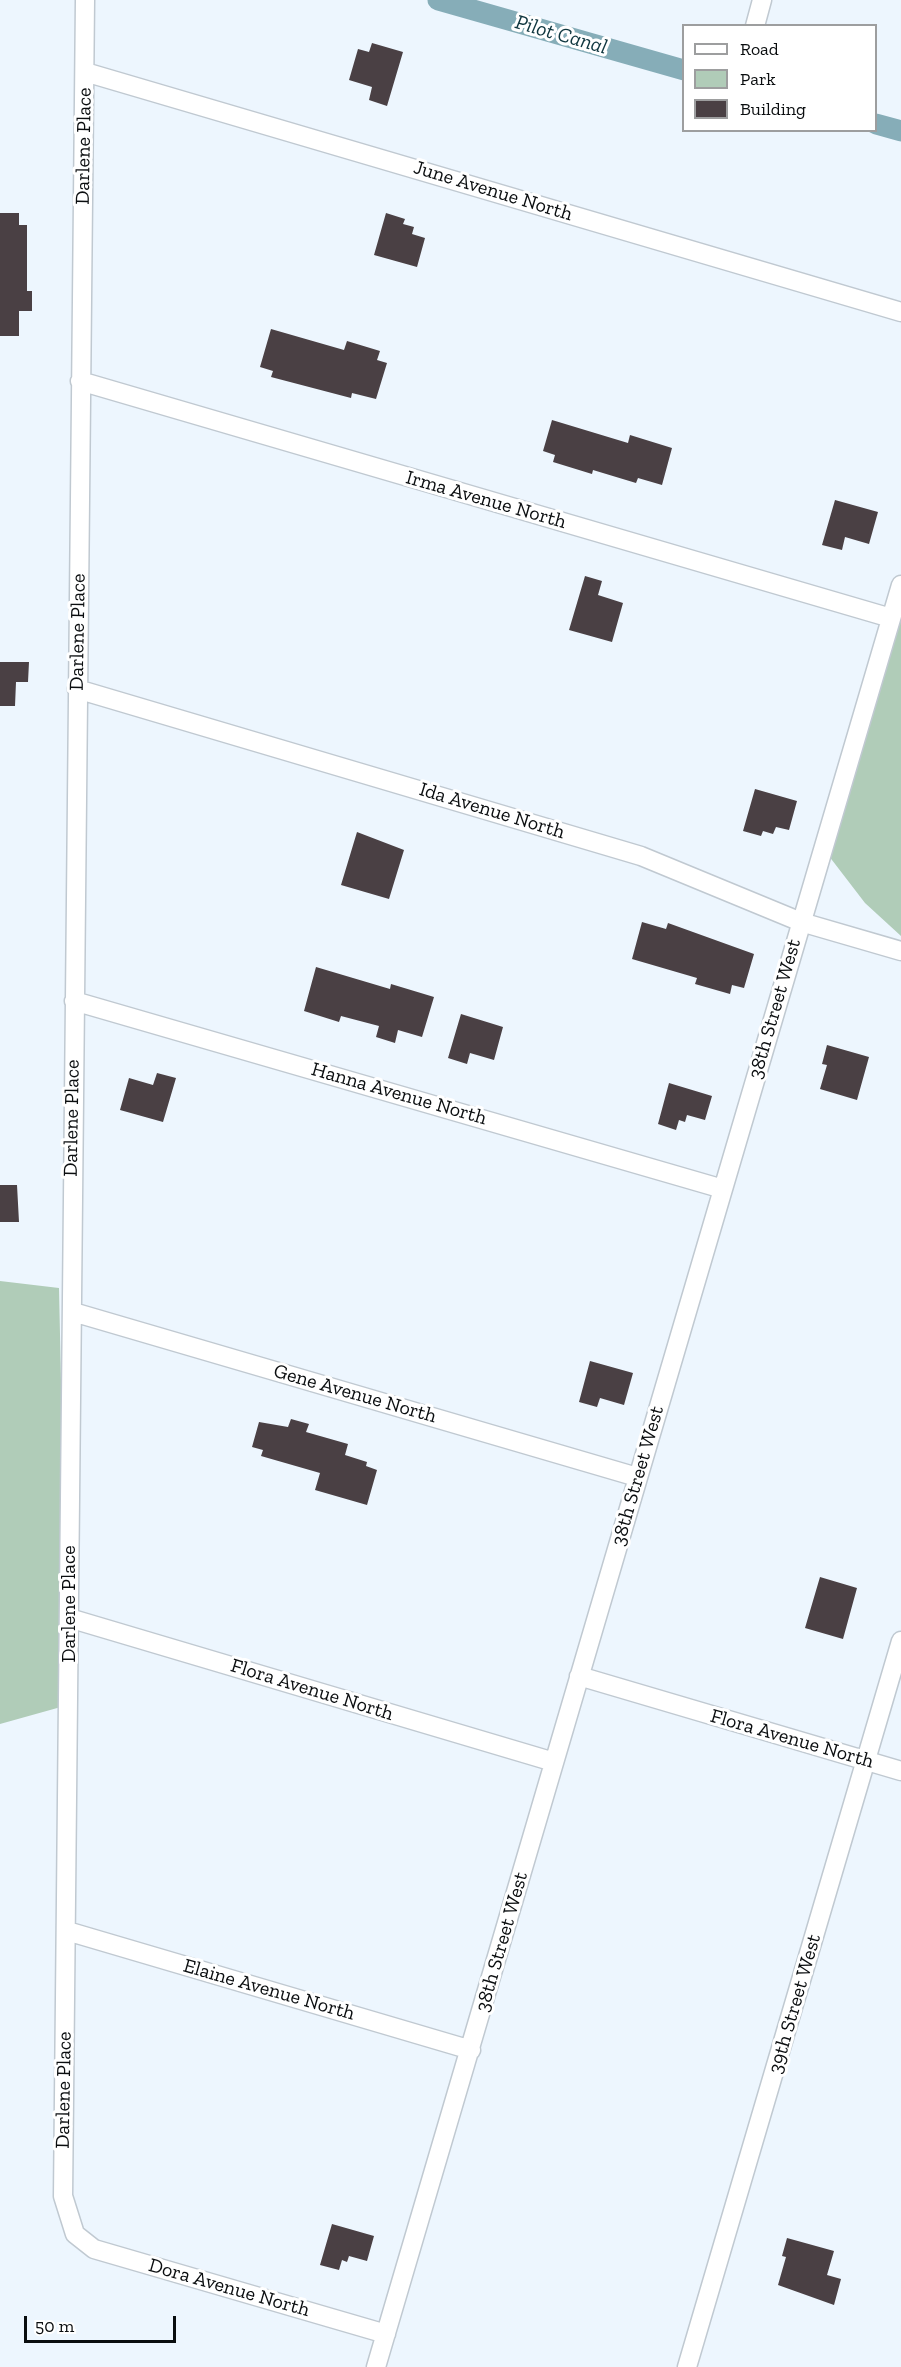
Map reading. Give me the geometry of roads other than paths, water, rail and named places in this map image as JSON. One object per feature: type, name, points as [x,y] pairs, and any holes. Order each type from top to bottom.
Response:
[{"type":"street","name":"Darlene Place","points":[[75,2234],[63,2196],[73,1312],[70,1247],[85,0]]},
{"type":"street","points":[[755,24],[762,0]]},
{"type":"street","name":"June Avenue North","points":[[85,72],[901,312]]},
{"type":"street","name":"Irma Avenue North","points":[[81,381],[891,618]]},
{"type":"street","name":"38th Street West","points":[[376,2367],[901,585]]},
{"type":"street","name":"Ida Avenue North","points":[[78,689],[641,856],[801,922],[901,951]]},
{"type":"street","name":"Hanna Avenue North","points":[[74,1001],[723,1189]]},
{"type":"street","name":"Gene Avenue North","points":[[73,1312],[637,1477]]},
{"type":"street","name":"Flora Avenue North","points":[[69,1618],[554,1762]]},
{"type":"street","name":"39th Street West","points":[[687,2367],[901,1641]]},
{"type":"street","name":"Flora Avenue North","points":[[579,1676],[901,1771]]},
{"type":"street","name":"Elaine Avenue North","points":[[67,1930],[471,2050]]},
{"type":"street","name":"Dora Avenue North","points":[[75,2234],[94,2248],[386,2334]]},
{"type":"waterway","name":"Pilot Canal","points":[[438,0],[682,69]]},
{"type":"waterway","name":"Pilot Canal","points":[[877,124],[901,131]]}]
